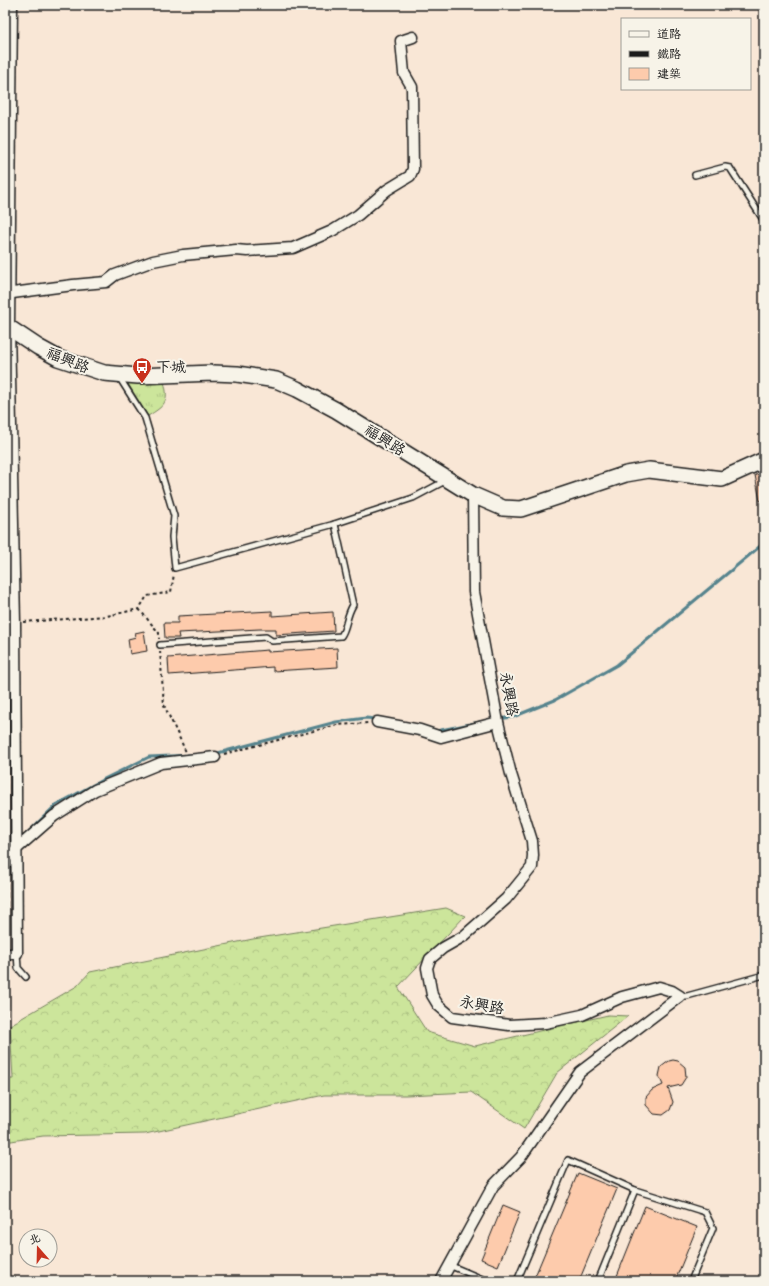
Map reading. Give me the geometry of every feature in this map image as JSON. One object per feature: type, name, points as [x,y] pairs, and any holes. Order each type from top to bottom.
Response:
[{"type":"street","points":[[5,955],[17,953],[15,623],[7,326],[8,23],[12,5]]},
{"type":"street","points":[[7,294],[106,282],[115,275],[153,261],[182,255],[236,250],[247,251],[294,248],[332,231],[358,215],[387,190],[410,176],[413,169],[412,87],[404,73],[401,41],[413,37]]},
{"type":"street","name":"福興路","points":[[7,326],[38,347],[58,358],[83,368],[104,373],[138,376],[212,373],[236,374],[276,380],[297,389],[336,410],[473,495],[503,508],[521,509],[626,474],[649,470],[722,479],[764,460]]},
{"type":"street","name":"永興路","points":[[473,495],[474,592],[498,722],[511,774],[532,841],[533,855],[532,867],[506,899],[464,936],[443,948],[430,959],[427,968],[428,981],[432,995],[438,1005],[452,1017],[509,1025],[545,1023],[582,1015],[622,996],[658,987],[672,991],[680,996]]},
{"type":"street","points":[[377,722],[420,730],[441,738],[498,722]]},
{"type":"street","points":[[5,859],[54,816],[95,790],[161,763],[215,756]]},
{"type":"street","points":[[441,1281],[493,1186],[521,1157],[580,1072],[680,996]]},
{"type":"lane","points":[[695,175],[724,167],[730,168],[764,221]]},
{"type":"lane","points":[[118,375],[145,418],[174,516],[172,537],[174,568],[335,524],[413,498],[448,480]]},
{"type":"lane","points":[[160,645],[266,637],[272,641],[341,636],[348,613],[353,605],[335,524]]},
{"type":"lane","points":[[17,953],[18,968],[26,977]]},
{"type":"lane","points":[[680,996],[688,996],[764,975]]},
{"type":"lane","points":[[517,1281],[568,1160],[635,1190],[705,1212],[713,1228],[691,1281]]},
{"type":"lane","points":[[598,1281],[635,1190]]},
{"type":"lane","points":[[449,1265],[487,1281]]},
{"type":"path","points":[[15,623],[107,616],[138,610],[146,596],[171,592],[174,568]]},
{"type":"path","points":[[138,610],[159,633],[164,705],[189,760]]},
{"type":"path","points":[[215,756],[337,725],[377,722]]},
{"type":"green space","points":[[127,382],[164,382],[166,399],[164,403],[148,416]]},
{"type":"green space","points":[[446,908],[465,916],[398,987],[427,1032],[475,1046],[608,1015],[628,1016],[557,1073],[524,1129],[471,1092],[406,1095],[324,1095],[145,1134],[43,1136],[5,1142],[5,1079],[13,1079],[10,1025],[77,986],[90,972],[253,939]]},
{"type":"building","points":[[764,474],[764,500],[760,501],[755,475]]},
{"type":"building","points":[[272,611],[272,616],[333,612],[334,631],[276,635],[276,629],[260,629],[178,633],[179,638],[165,638],[164,623],[178,623],[178,616]]},
{"type":"building","points":[[144,631],[147,651],[130,654],[128,639],[136,637],[135,633]]},
{"type":"building","points":[[337,648],[338,667],[273,671],[273,667],[169,675],[168,658],[268,650],[268,652]]},
{"type":"building","points":[[673,1060],[678,1061],[685,1067],[686,1077],[681,1085],[668,1088],[673,1102],[670,1110],[663,1115],[654,1114],[646,1105],[646,1097],[652,1090],[663,1085],[659,1076],[661,1067]]},
{"type":"building","points":[[578,1173],[617,1189],[579,1281],[533,1281]]},
{"type":"building","points":[[503,1205],[520,1212],[498,1266],[481,1259]]},
{"type":"building","points":[[645,1206],[697,1227],[675,1281],[615,1281]]},
{"type":"waterway","points":[[498,719],[513,717],[555,700],[617,665],[764,543]]},
{"type":"waterway","points":[[214,754],[336,722],[366,718],[375,719]]},
{"type":"waterway","points":[[436,731],[485,721]]},
{"type":"waterway","points":[[20,840],[56,805],[104,779],[149,757],[192,755]]},
{"type":"railway","points":[[5,649],[7,1074]]},
{"type":"place","name":"下城","points":[[142,384]]}]
